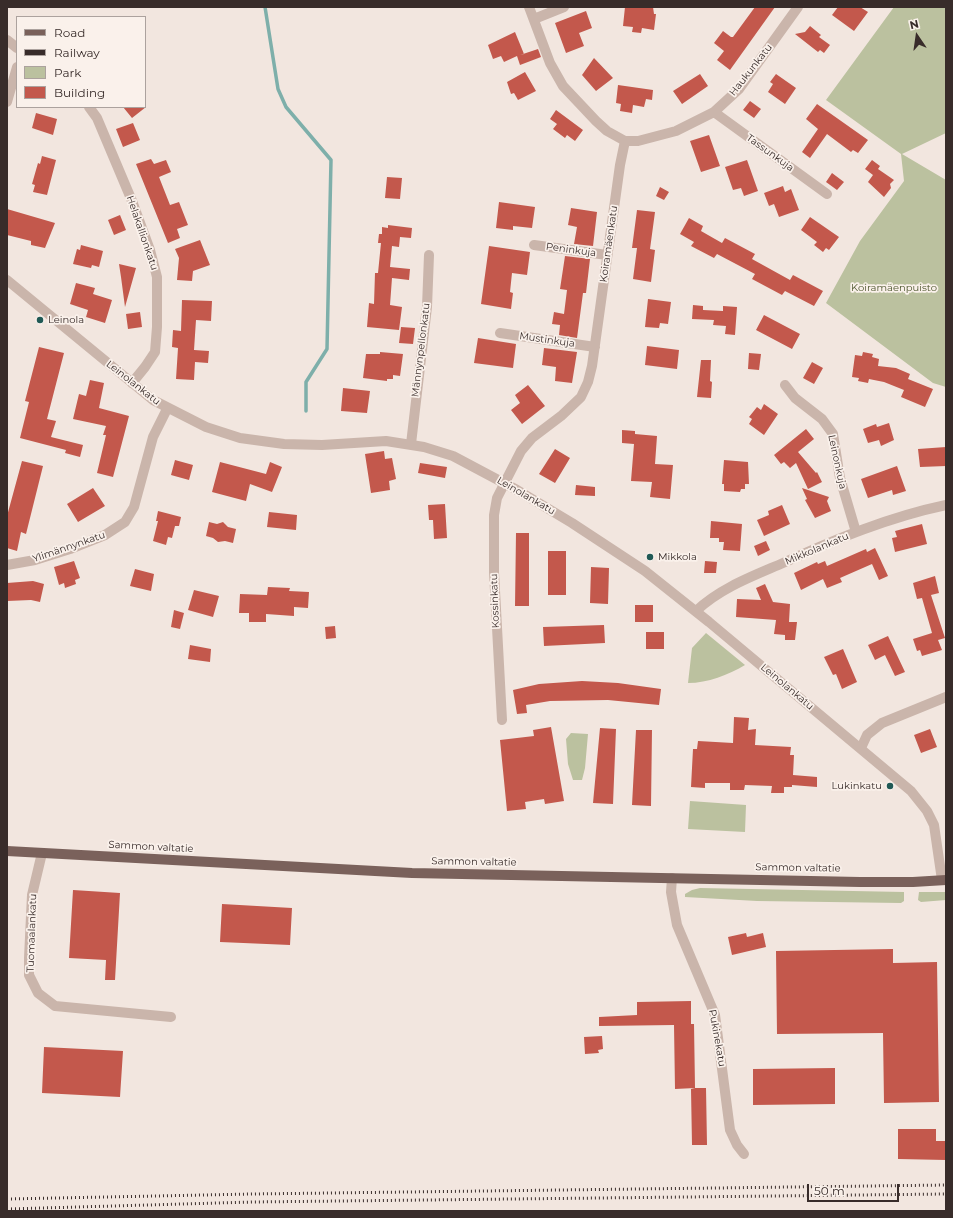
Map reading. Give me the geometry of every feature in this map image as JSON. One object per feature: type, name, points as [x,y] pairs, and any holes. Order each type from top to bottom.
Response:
[{"type":"main road","name":"Sammon valtatie","points":[[7,851],[412,873],[913,882],[944,880]]},
{"type":"street","points":[[529,7],[550,63],[563,86],[607,131],[625,141]]},
{"type":"street","points":[[534,19],[564,7]]},
{"type":"street","name":"Haukunkatu","points":[[625,141],[638,141],[676,131],[714,112],[738,89],[798,7]]},
{"type":"street","points":[[7,40],[16,47]]},
{"type":"street","points":[[7,102],[16,70]]},
{"type":"street","name":"Helakallionkatu","points":[[90,108],[97,118],[132,201],[155,265],[158,312],[155,352],[132,383]]},
{"type":"street","name":"Tassunkuja","points":[[714,112],[827,194]]},
{"type":"street","name":"Koiramäenkatu","points":[[503,483],[521,451],[532,438],[561,416],[580,397],[588,382],[595,347],[620,165],[625,141]]},
{"type":"street","name":"Peninkuja","points":[[534,245],[607,256]]},
{"type":"street","name":"Männynpellonkatu","points":[[411,444],[418,371],[427,307],[428,255]]},
{"type":"street","name":"Leinolankatu","points":[[7,280],[132,383],[168,409],[206,427],[240,438],[267,442],[322,445],[386,441],[411,444],[453,456],[503,483],[611,548],[645,571],[696,611],[911,792],[927,811],[934,825],[944,880]]},
{"type":"street","name":"Mustinkuja","points":[[500,333],[595,347]]},
{"type":"street","name":"Leinonkuja","points":[[786,385],[795,398],[822,418],[832,434],[840,478],[856,532]]},
{"type":"street","name":"Ylimännynkatu","points":[[7,565],[35,560],[70,549],[105,535],[125,522],[134,507],[153,437],[168,409]]},
{"type":"street","name":"Kossinkatu","points":[[502,720],[494,546],[496,498],[503,483]]},
{"type":"street","name":"Mikkolankatu","points":[[696,611],[718,592],[770,568],[856,532],[904,515],[946,505]]},
{"type":"street","points":[[860,748],[867,735],[882,723],[946,697]]},
{"type":"street","name":"Tuomaalankatu","points":[[42,853],[32,895],[29,958],[29,975],[38,993],[54,1006],[171,1017]]},
{"type":"street","name":"Pukinekatu","points":[[672,878],[671,892],[677,925],[715,1015],[730,1130],[737,1145],[744,1154]]},
{"type":"green space","name":"Koiramäenpuisto","points":[[894,7],[946,7],[946,133],[902,154],[946,180],[946,387],[933,383],[826,303],[860,241],[904,181],[901,154],[826,100]]},
{"type":"green space","points":[[706,633],[745,665],[718,678],[703,682],[688,683],[692,648]]},
{"type":"green space","points":[[571,733],[588,734],[585,768],[582,780],[573,780],[568,764],[566,739]]},
{"type":"green space","points":[[690,801],[746,805],[745,832],[688,829]]},
{"type":"green space","points":[[700,888],[904,892],[904,901],[901,903],[757,901],[685,897],[685,894]]},
{"type":"green space","points":[[919,892],[946,892],[946,900],[921,902],[918,900]]},
{"type":"building","points":[[625,7],[653,7],[654,14],[656,14],[654,30],[642,28],[641,33],[632,32],[633,27],[623,26]]},
{"type":"building","points":[[755,7],[775,7],[730,70],[717,60],[724,51],[714,43],[723,31],[733,37]]},
{"type":"building","points":[[838,7],[860,7],[868,12],[854,31],[832,15]]},
{"type":"building","points":[[586,11],[592,28],[579,33],[584,46],[566,53],[555,23]]},
{"type":"building","points":[[810,26],[821,35],[819,37],[830,45],[824,53],[820,50],[818,52],[795,34],[805,32]]},
{"type":"building","points":[[515,32],[524,54],[538,49],[541,57],[520,65],[517,56],[504,62],[501,56],[493,59],[488,45]]},
{"type":"building","points":[[594,58],[613,78],[596,91],[582,75]]},
{"type":"building","points":[[525,72],[536,91],[518,100],[514,93],[511,94],[507,82]]},
{"type":"building","points":[[700,74],[708,86],[682,104],[673,91]]},
{"type":"building","points":[[776,74],[796,88],[785,104],[768,92],[773,84],[770,82]]},
{"type":"building","points":[[618,85],[653,90],[652,100],[646,99],[644,107],[633,105],[632,113],[620,111],[621,104],[616,103]]},
{"type":"building","points":[[750,101],[761,109],[754,118],[743,110]]},
{"type":"building","points":[[817,104],[868,140],[858,153],[853,150],[851,152],[827,134],[810,158],[802,152],[818,129],[806,119]]},
{"type":"building","points":[[124,108],[145,108],[132,118]]},
{"type":"building","points":[[556,110],[583,130],[575,141],[567,135],[565,138],[553,129],[557,124],[550,119]]},
{"type":"building","points":[[36,113],[57,119],[53,135],[32,128]]},
{"type":"building","points":[[133,123],[140,140],[123,147],[116,129]]},
{"type":"building","points":[[709,135],[720,166],[701,172],[690,141]]},
{"type":"building","points":[[42,156],[56,160],[47,195],[33,192],[35,185],[32,184],[38,163],[40,164]]},
{"type":"building","points":[[151,159],[154,164],[166,160],[171,172],[159,177],[170,205],[179,202],[188,225],[177,229],[180,238],[168,243],[136,164]]},
{"type":"building","points":[[747,160],[758,191],[744,196],[741,188],[733,190],[725,167]]},
{"type":"building","points":[[872,160],[880,166],[878,169],[894,180],[890,184],[891,188],[884,197],[868,182],[873,175],[865,169]]},
{"type":"building","points":[[832,173],[844,182],[837,190],[826,182]]},
{"type":"building","points":[[387,177],[402,178],[400,199],[385,198]]},
{"type":"building","points":[[783,186],[785,192],[791,189],[799,210],[779,217],[774,204],[769,206],[764,193]]},
{"type":"building","points":[[660,187],[669,192],[664,200],[656,196]]},
{"type":"building","points":[[499,202],[535,207],[532,228],[513,226],[513,230],[496,228]]},
{"type":"building","points":[[571,208],[597,212],[593,246],[574,244],[577,227],[568,225]]},
{"type":"building","points":[[7,209],[55,223],[45,248],[31,245],[31,241],[7,235]]},
{"type":"building","points":[[637,210],[655,212],[650,249],[655,250],[651,282],[633,279],[637,248],[632,248]]},
{"type":"building","points":[[120,215],[126,230],[114,235],[108,220]]},
{"type":"building","points":[[810,217],[839,237],[829,250],[826,248],[823,252],[814,245],[817,242],[801,230]]},
{"type":"building","points":[[689,218],[703,226],[701,231],[722,243],[725,238],[755,254],[752,259],[790,280],[793,275],[823,291],[814,306],[785,291],[782,295],[752,279],[755,274],[717,254],[714,258],[691,246],[694,242],[680,234]]},
{"type":"building","points":[[388,225],[412,228],[411,238],[400,237],[399,247],[392,246],[390,267],[410,269],[409,280],[392,278],[390,305],[402,307],[399,330],[367,327],[369,303],[374,304],[375,273],[378,273],[381,243],[378,243],[379,234],[382,234],[382,227],[388,228]]},
{"type":"building","points":[[200,240],[210,265],[193,271],[192,281],[177,280],[179,258],[175,249]]},
{"type":"building","points":[[81,245],[103,251],[99,267],[92,265],[91,268],[73,264],[77,249],[80,250]]},
{"type":"building","points":[[489,246],[530,252],[527,275],[512,273],[510,292],[513,293],[511,309],[481,304]]},
{"type":"building","points":[[565,256],[590,259],[586,293],[583,293],[577,338],[559,335],[560,325],[552,324],[554,312],[564,314],[567,290],[560,289]]},
{"type":"building","points":[[119,264],[136,268],[125,307],[121,277]]},
{"type":"building","points":[[76,283],[95,288],[93,294],[112,300],[105,323],[86,317],[88,310],[70,304]]},
{"type":"building","points":[[648,299],[671,302],[668,324],[660,323],[659,328],[645,327]]},
{"type":"building","points":[[182,300],[212,301],[211,321],[196,320],[194,350],[209,351],[208,363],[195,362],[194,380],[176,379],[178,348],[172,347],[173,330],[181,331]]},
{"type":"building","points":[[693,305],[703,306],[703,310],[723,311],[723,306],[737,307],[735,335],[725,334],[726,326],[713,325],[714,320],[692,319]]},
{"type":"building","points":[[140,312],[142,327],[128,329],[126,314]]},
{"type":"building","points":[[764,315],[800,334],[792,349],[756,330]]},
{"type":"building","points":[[401,327],[415,328],[413,344],[399,343]]},
{"type":"building","points":[[478,338],[516,344],[513,368],[474,363]]},
{"type":"building","points":[[647,346],[679,350],[677,369],[645,365]]},
{"type":"building","points":[[39,347],[64,353],[47,419],[56,421],[51,437],[83,445],[80,457],[65,453],[66,450],[20,438],[29,402],[25,401]]},
{"type":"building","points":[[544,348],[577,352],[572,383],[555,381],[556,367],[542,365]]},
{"type":"building","points":[[380,352],[403,354],[400,376],[393,375],[393,379],[387,379],[387,381],[363,378],[366,354],[380,354]]},
{"type":"building","points":[[863,352],[873,354],[872,357],[879,359],[878,366],[896,368],[910,374],[908,379],[933,389],[925,407],[901,397],[904,390],[884,382],[869,379],[868,383],[858,381],[859,378],[852,377],[855,355],[862,356]]},
{"type":"building","points":[[749,353],[761,354],[759,370],[748,369]]},
{"type":"building","points":[[701,360],[711,360],[711,398],[697,397]]},
{"type":"building","points":[[812,362],[823,368],[814,384],[803,378]]},
{"type":"building","points":[[90,380],[104,383],[99,408],[129,416],[113,477],[97,473],[106,435],[103,435],[106,426],[73,419],[79,394],[86,396]]},
{"type":"building","points":[[528,385],[545,406],[522,424],[511,410],[520,403],[515,395]]},
{"type":"building","points":[[343,388],[370,391],[367,413],[341,411]]},
{"type":"building","points":[[764,404],[778,414],[764,435],[749,424],[752,419],[749,417],[757,407],[761,410]]},
{"type":"building","points":[[889,423],[894,440],[881,446],[879,440],[868,443],[863,429],[876,424],[877,427]]},
{"type":"building","points":[[806,429],[814,439],[798,452],[816,473],[817,472],[822,482],[808,489],[796,463],[790,468],[784,462],[781,464],[774,455]]},
{"type":"building","points":[[622,430],[635,431],[635,434],[657,436],[655,464],[673,465],[670,499],[650,497],[652,482],[631,481],[634,444],[622,443]]},
{"type":"building","points":[[946,447],[946,466],[920,467],[918,449]]},
{"type":"building","points":[[555,449],[570,458],[555,483],[539,474]]},
{"type":"building","points":[[384,451],[385,459],[392,458],[396,479],[389,481],[390,490],[371,493],[365,454]]},
{"type":"building","points":[[175,460],[193,465],[189,480],[171,475]]},
{"type":"building","points":[[724,460],[748,462],[749,484],[745,484],[745,489],[741,489],[740,492],[724,491],[724,484],[722,484]]},
{"type":"building","points":[[22,461],[43,466],[26,534],[21,532],[17,551],[7,548],[7,516]]},
{"type":"building","points":[[220,462],[266,474],[270,462],[282,467],[272,492],[250,484],[246,501],[212,492]]},
{"type":"building","points":[[420,463],[447,467],[445,478],[418,473]]},
{"type":"building","points":[[897,466],[906,491],[893,495],[892,490],[868,498],[861,479]]},
{"type":"building","points":[[576,485],[595,487],[595,496],[575,495]]},
{"type":"building","points":[[93,488],[105,506],[78,522],[67,504]]},
{"type":"building","points":[[802,488],[829,497],[827,501],[831,511],[815,518],[805,500],[807,499]]},
{"type":"building","points":[[445,504],[447,538],[434,539],[433,520],[429,520],[428,505]]},
{"type":"building","points":[[782,505],[790,524],[764,536],[757,520],[769,515],[768,511]]},
{"type":"building","points":[[158,511],[181,517],[179,526],[175,526],[172,538],[168,537],[166,545],[153,541],[158,521],[156,521]]},
{"type":"building","points":[[269,512],[297,515],[296,530],[267,527]]},
{"type":"building","points":[[711,521],[742,524],[740,551],[723,550],[724,542],[719,542],[719,538],[710,538]]},
{"type":"building","points":[[209,522],[217,524],[223,522],[228,527],[236,529],[233,543],[225,541],[218,542],[213,538],[206,536]]},
{"type":"building","points":[[922,524],[927,544],[895,552],[892,538],[897,537],[895,531]]},
{"type":"building","points":[[516,533],[529,533],[529,606],[515,606]]},
{"type":"building","points":[[766,541],[770,550],[758,556],[754,546]]},
{"type":"building","points":[[875,548],[888,576],[879,580],[872,564],[840,578],[842,582],[827,588],[823,579],[801,590],[794,573],[817,562],[818,564],[825,561],[827,566],[866,549],[867,552]]},
{"type":"building","points":[[548,551],[566,551],[566,595],[548,595]]},
{"type":"building","points":[[74,561],[80,578],[75,580],[76,584],[65,588],[64,583],[59,585],[54,567]]},
{"type":"building","points":[[705,561],[717,562],[716,573],[704,573]]},
{"type":"building","points":[[591,567],[609,568],[608,604],[590,603]]},
{"type":"building","points":[[135,569],[154,574],[151,591],[130,586]]},
{"type":"building","points":[[935,576],[939,593],[931,595],[945,638],[938,640],[942,650],[922,656],[920,650],[917,651],[913,639],[932,633],[922,598],[917,599],[913,583]]},
{"type":"building","points":[[33,581],[44,584],[40,602],[31,600],[7,601],[7,583]]},
{"type":"building","points":[[765,584],[773,602],[790,604],[789,622],[797,622],[795,640],[785,640],[785,635],[774,634],[776,620],[736,617],[737,599],[761,600],[756,588]]},
{"type":"building","points":[[268,587],[290,588],[289,591],[309,592],[308,608],[294,607],[294,616],[266,614],[266,622],[249,622],[249,613],[239,613],[240,594],[267,595]]},
{"type":"building","points":[[194,590],[219,596],[213,617],[188,610]]},
{"type":"building","points":[[635,605],[653,605],[653,622],[635,622]]},
{"type":"building","points":[[174,610],[184,613],[180,629],[171,627]]},
{"type":"building","points":[[604,625],[605,643],[544,646],[543,627]]},
{"type":"building","points":[[335,626],[336,638],[326,639],[325,627]]},
{"type":"building","points":[[646,632],[664,632],[664,649],[646,649]]},
{"type":"building","points":[[888,636],[905,672],[895,676],[885,655],[875,660],[868,645]]},
{"type":"building","points":[[190,645],[211,649],[210,662],[188,659]]},
{"type":"building","points":[[843,649],[857,682],[842,689],[836,674],[833,675],[824,657]]},
{"type":"building","points":[[582,681],[618,683],[661,689],[659,705],[608,700],[550,701],[526,705],[527,713],[517,714],[513,690],[539,684]]},
{"type":"building","points":[[734,717],[749,718],[748,730],[756,729],[755,745],[791,747],[790,755],[794,755],[793,775],[817,777],[817,787],[792,785],[792,787],[784,787],[784,793],[771,793],[772,786],[745,785],[744,790],[730,790],[730,783],[705,783],[705,788],[691,787],[693,749],[697,749],[698,741],[733,743]]},
{"type":"building","points":[[551,727],[564,801],[545,804],[544,799],[525,802],[526,809],[507,811],[500,740],[534,736],[533,730]]},
{"type":"building","points":[[600,728],[616,729],[613,804],[593,803]]},
{"type":"building","points":[[930,729],[937,747],[921,753],[914,735]]},
{"type":"building","points":[[636,730],[652,730],[651,806],[632,805]]},
{"type":"building","points":[[73,890],[120,893],[115,980],[105,980],[106,960],[69,958]]},
{"type":"building","points":[[222,904],[292,908],[290,945],[220,942]]},
{"type":"building","points":[[746,933],[747,937],[763,933],[766,947],[732,955],[728,937]]},
{"type":"building","points":[[893,949],[893,963],[937,962],[939,1102],[884,1103],[883,1033],[777,1034],[776,951]]},
{"type":"building","points":[[691,1001],[691,1024],[694,1024],[695,1088],[675,1089],[674,1025],[599,1026],[599,1017],[637,1015],[637,1002]]},
{"type":"building","points":[[602,1036],[603,1049],[598,1050],[599,1053],[585,1054],[584,1037]]},
{"type":"building","points":[[44,1047],[123,1051],[120,1097],[42,1093]]},
{"type":"building","points":[[835,1068],[835,1104],[753,1105],[753,1069]]},
{"type":"building","points":[[706,1088],[707,1145],[692,1145],[691,1089]]},
{"type":"building","points":[[898,1129],[936,1129],[936,1141],[946,1141],[946,1160],[898,1159]]},
{"type":"waterway","points":[[265,7],[278,89],[286,107],[331,160],[327,349],[306,382],[306,411]]},
{"type":"railway","points":[[7,1199],[253,1194],[946,1185]]},
{"type":"railway","points":[[7,1209],[253,1202],[946,1194]]},
{"type":"place","name":"Leinola","points":[[40,320]]},
{"type":"place","name":"Mikkola","points":[[650,557]]},
{"type":"place","name":"Lukinkatu","points":[[890,786]]}]
